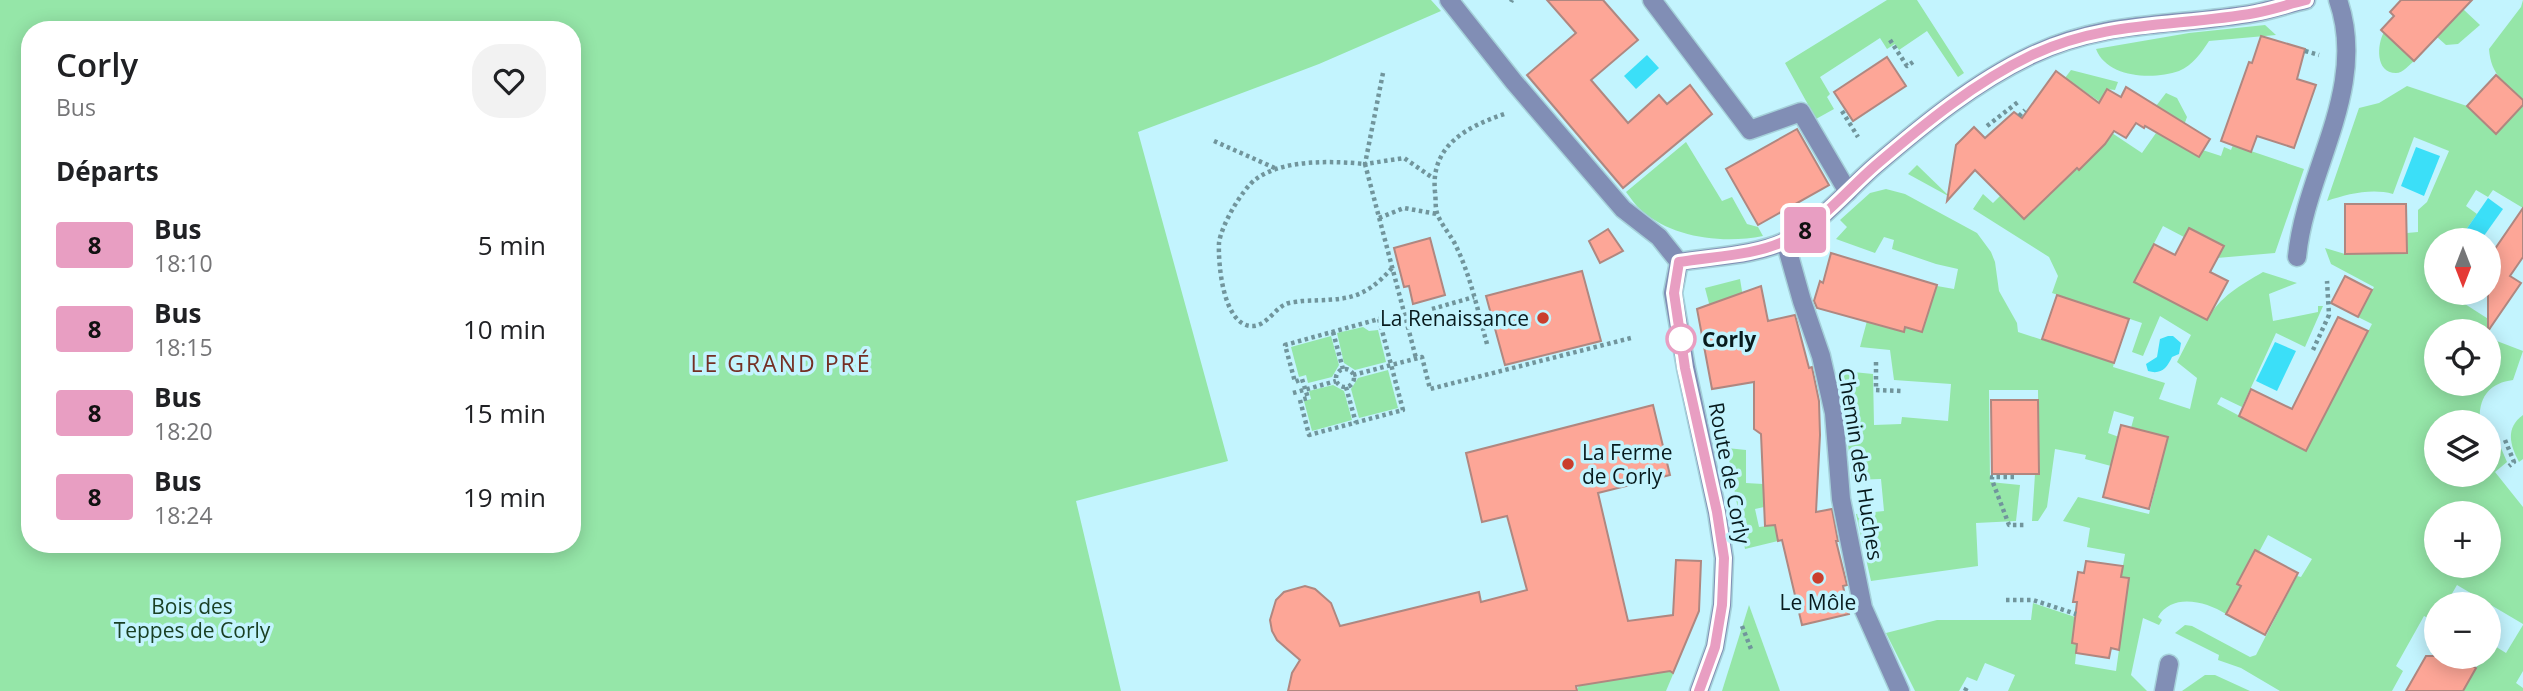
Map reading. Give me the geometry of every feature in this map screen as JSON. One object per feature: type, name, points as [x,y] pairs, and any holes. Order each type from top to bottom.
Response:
[{"type":"street","points":[[1449,0],[1514,82],[1623,209],[1659,237],[1679,262],[1758,251],[1786,241],[1809,228],[1875,166],[1956,101],[2004,70],[2055,44],[2096,32],[2255,13],[2306,0]]},
{"type":"street","points":[[1652,0],[1750,130],[1801,112],[1848,192]]},
{"type":"street","points":[[2297,257],[2299,229],[2344,92],[2346,46],[2343,12],[2338,0]]},
{"type":"street","name":"Chemin des Huches","points":[[1786,241],[1802,301],[1821,356],[1834,413],[1842,499],[1863,608],[1900,691]]},
{"type":"street","name":"Route de Corly","points":[[1679,262],[1674,293],[1685,368],[1717,512],[1724,558],[1722,605],[1715,647],[1699,691]]},
{"type":"street","points":[[2164,691],[2169,664]]},
{"type":"path","points":[[1890,40],[1907,66],[1913,62]]},
{"type":"path","points":[[2305,51],[2319,55]]},
{"type":"path","points":[[1382,73],[1365,164],[1416,358]]},
{"type":"path","points":[[1987,126],[2018,102]]},
{"type":"path","points":[[2019,116],[2025,110]]},
{"type":"path","points":[[1842,111],[1858,137]]},
{"type":"path","points":[[1487,344],[1456,246],[1437,214],[1433,178],[1440,157],[1456,136],[1480,122],[1507,113]]},
{"type":"path","points":[[1213,141],[1278,169]]},
{"type":"path","points":[[1392,268],[1376,286],[1354,296],[1337,301],[1285,304],[1257,326],[1248,326],[1238,321],[1223,291],[1219,242],[1235,205],[1255,179],[1278,169],[1309,162],[1365,164],[1404,158],[1433,178]]},
{"type":"path","points":[[1379,218],[1404,208],[1437,214]]},
{"type":"path","points":[[2313,350],[2329,314],[2327,281]]},
{"type":"path","points":[[1432,309],[1474,297]]},
{"type":"path","points":[[1379,319],[1403,410],[1309,435],[1300,400],[1308,398],[1303,379],[1295,382],[1285,345],[1333,332],[1379,319]]},
{"type":"path","points":[[1333,332],[1343,369]]},
{"type":"path","points":[[1353,375],[1422,356],[1430,389],[1631,338]]},
{"type":"path","points":[[1876,362],[1876,390],[1903,391]]},
{"type":"path","points":[[1343,369],[1350,370],[1353,375],[1352,384],[1346,387],[1341,387],[1336,381],[1336,374],[1343,369]]},
{"type":"path","points":[[1293,393],[1336,381]]},
{"type":"path","points":[[1346,387],[1356,423]]},
{"type":"path","points":[[2505,440],[2514,462],[2509,466]]},
{"type":"path","points":[[2014,477],[1992,477],[1992,480],[2009,525],[2025,525]]},
{"type":"path","points":[[2006,600],[2034,600],[2076,614]]},
{"type":"green space","name":"Bois des Teppes de Corly","points":[[0,0],[1431,0],[1441,11],[1319,64],[1138,132],[1228,461],[1076,501],[1121,691],[0,691]]},
{"type":"green space","points":[[1887,0],[1917,0],[1964,73],[1958,77],[1927,31],[1899,50],[1895,44],[1887,49],[1880,38],[1820,77],[1830,94],[1827,97],[1834,109],[1816,119],[1785,63]]},
{"type":"green space","points":[[2523,0],[2523,100],[2496,73],[2489,49],[2521,7]]},
{"type":"green space","points":[[2463,9],[2480,25],[2458,44],[2446,45],[2437,37]]},
{"type":"green space","points":[[2265,25],[2276,35],[2209,41],[2188,65],[2168,74],[2144,76],[2120,71],[2102,59],[2096,49],[2189,33]]},
{"type":"green space","points":[[2384,32],[2414,61],[2401,72],[2389,72],[2381,63],[2379,50]]},
{"type":"green space","points":[[2071,70],[2118,82],[2115,90],[2107,89],[2100,102],[2065,78]]},
{"type":"green space","points":[[2407,86],[2467,106],[2496,133],[2523,105],[2523,208],[2493,190],[2488,197],[2476,190],[2466,206],[2477,214],[2467,228],[2424,228],[2424,305],[2466,305],[2488,319],[2424,319],[2424,396],[2485,396],[2480,410],[2424,410],[2424,487],[2501,487],[2501,480],[2523,507],[2523,624],[2501,611],[2501,592],[2469,592],[2457,585],[2453,592],[2424,592],[2424,616],[2396,666],[2403,671],[2392,691],[2280,691],[2241,668],[2218,660],[2219,655],[2175,633],[2185,625],[2192,626],[2250,657],[2256,655],[2297,576],[2301,577],[2312,559],[2268,535],[2259,552],[2255,550],[2237,584],[2241,587],[2226,614],[2199,603],[2180,602],[2164,609],[2158,617],[2162,620],[2159,625],[2143,618],[2131,675],[2147,691],[2008,691],[2015,675],[1985,663],[1977,681],[1967,677],[1959,691],[1915,691],[1886,633],[1937,620],[2031,620],[2033,603],[2075,617],[2072,642],[2077,644],[2075,664],[2116,671],[2129,578],[2121,577],[2125,554],[2087,547],[2090,528],[2063,521],[2078,497],[2149,514],[2168,437],[2131,428],[2134,417],[2114,411],[2108,433],[2119,437],[2111,466],[2085,459],[2086,455],[2055,449],[2047,507],[2038,521],[2032,521],[2035,474],[2039,474],[2038,390],[1989,390],[1990,482],[2020,485],[2016,521],[1976,523],[1978,566],[1871,581],[1856,514],[1884,511],[1881,479],[1852,480],[1840,373],[1873,374],[1874,425],[1901,424],[1902,417],[1948,421],[1951,384],[1894,380],[1890,350],[1860,347],[1867,321],[1904,331],[1905,327],[1922,332],[1937,286],[1954,289],[1958,269],[1892,249],[1894,240],[1884,237],[1875,253],[1836,239],[1847,227],[1840,220],[1870,193],[1886,189],[1905,194],[1977,233],[1991,252],[1999,291],[2017,323],[2018,332],[2114,363],[2113,367],[2165,383],[2159,399],[2190,409],[2197,378],[2177,362],[2191,335],[2160,316],[2143,356],[2132,352],[2142,323],[2052,293],[2058,276],[2049,257],[1973,209],[1983,194],[1993,203],[2001,195],[2024,219],[2075,170],[2079,170],[2112,133],[2142,153],[2156,133],[2162,135],[2172,116],[2156,106],[2166,93],[2177,98],[2187,117],[2178,142],[2221,156],[2224,147],[2231,150],[2233,145],[2304,169],[2275,253],[2217,258],[2223,246],[2190,228],[2184,237],[2163,226],[2134,282],[2207,320],[2224,298],[2263,272],[2297,283],[2269,294],[2273,321],[2318,312],[2318,306],[2323,306],[2305,347],[2276,333],[2242,407],[2221,397],[2217,404],[2306,451],[2372,324],[2358,317],[2374,287],[2331,264],[2325,248],[2345,254],[2406,253],[2407,233],[2418,232],[2418,210],[2427,202],[2449,151],[2414,137],[2393,194],[2360,193],[2327,201],[2359,108],[2379,103]]},
{"type":"green space","points":[[1686,142],[1722,201],[1732,197],[1747,224],[1758,227],[1763,236],[1715,239],[1683,233],[1654,219],[1635,204],[1626,192]]},
{"type":"green space","points":[[1917,165],[1950,197],[1908,174]]},
{"type":"green space","points":[[1740,279],[1744,303],[1711,311],[1705,288]]},
{"type":"green space","points":[[1363,327],[1369,331],[1378,330],[1386,362],[1355,370],[1344,363],[1337,333]]},
{"type":"green space","points":[[1331,336],[1339,365],[1332,377],[1308,383],[1306,375],[1299,377],[1291,347]]},
{"type":"green space","points":[[2501,343],[2523,351],[2513,380],[2501,383]]},
{"type":"green space","points":[[1388,370],[1398,408],[1359,418],[1351,389],[1358,378]]},
{"type":"green space","points":[[1333,385],[1344,391],[1352,420],[1312,431],[1304,401],[1311,399],[1309,391]]},
{"type":"green space","points":[[2523,415],[2523,459],[2519,462],[2513,449],[2511,431]]},
{"type":"green space","points":[[1727,448],[1746,450],[1746,483],[1763,484],[1764,507],[1755,509],[1759,527],[1775,525],[1778,541],[1745,549]]},
{"type":"green space","points":[[2501,448],[2507,462],[2501,467]]},
{"type":"green space","points":[[1749,605],[1779,688],[1780,691],[1722,691]]},
{"type":"green space","points":[[2523,625],[2523,671],[2516,683],[2523,691],[2463,691],[2476,669],[2501,669],[2501,650],[2506,653]]},
{"type":"green space","points":[[1674,672],[1666,691],[1577,691],[1579,685]]},
{"type":"green space","points":[[2205,675],[2215,675],[2250,691],[2182,691]]},
{"type":"water","points":[[1647,55],[1659,68],[1636,89],[1624,76]]},
{"type":"water","points":[[2416,147],[2440,156],[2424,196],[2401,186]]},
{"type":"water","points":[[2488,198],[2503,209],[2490,228],[2467,228]]},
{"type":"water","points":[[2173,336],[2181,343],[2179,354],[2172,357],[2163,370],[2148,371],[2146,364],[2157,357],[2160,339]]},
{"type":"water","points":[[2275,342],[2296,351],[2277,391],[2256,381]]},
{"type":"building","points":[[1547,0],[1603,0],[1638,40],[1591,80],[1628,123],[1659,95],[1667,104],[1690,85],[1712,114],[1623,188],[1527,75],[1576,33]]},
{"type":"building","points":[[2401,0],[2472,0],[2414,61],[2381,30],[2394,16],[2390,12]]},
{"type":"building","points":[[2261,36],[2305,49],[2297,79],[2316,85],[2294,148],[2257,136],[2251,152],[2221,141]]},
{"type":"building","points":[[1887,57],[1906,86],[1853,121],[1834,92]]},
{"type":"building","points":[[2056,71],[2099,103],[2107,89],[2121,97],[2126,87],[2210,139],[2199,157],[2136,123],[2126,138],[2114,131],[2079,170],[2077,168],[2024,219],[1975,170],[1947,201],[1956,145],[1974,127],[1985,138],[2014,112],[2022,118]]},
{"type":"building","points":[[2496,75],[2523,100],[2523,105],[2496,134],[2467,106]]},
{"type":"building","points":[[1797,129],[1829,185],[1758,225],[1726,169]]},
{"type":"building","points":[[2345,204],[2406,204],[2407,253],[2345,254]]},
{"type":"building","points":[[2523,208],[2523,257],[2510,276],[2521,283],[2496,319],[2488,319],[2488,305],[2501,305],[2501,240]]},
{"type":"building","points":[[2189,228],[2224,246],[2210,272],[2228,281],[2207,320],[2134,282],[2154,244],[2175,255]]},
{"type":"building","points":[[1608,229],[1623,251],[1600,263],[1589,241]]},
{"type":"building","points":[[1430,238],[1445,295],[1413,304],[1409,286],[1404,287],[1394,248]]},
{"type":"building","points":[[1831,253],[1937,285],[1922,332],[1905,327],[1904,332],[1817,308],[1814,301],[1820,281],[1823,283]]},
{"type":"building","name":"La Renaissance","points":[[1582,271],[1601,341],[1505,365],[1486,296]]},
{"type":"building","points":[[2345,276],[2372,290],[2358,317],[2331,303]]},
{"type":"building","points":[[1761,286],[1768,321],[1795,315],[1809,368],[1812,367],[1819,401],[1820,435],[1816,512],[1832,509],[1836,541],[1847,585],[1843,586],[1849,614],[1802,625],[1782,540],[1778,541],[1775,525],[1765,526],[1761,434],[1754,429],[1754,382],[1712,389],[1697,309]]},
{"type":"building","points":[[2057,295],[2129,319],[2114,363],[2042,339]]},
{"type":"building","points":[[2338,317],[2368,331],[2306,451],[2239,416],[2251,389],[2292,409]]},
{"type":"building","points":[[1991,400],[2038,400],[2039,474],[1992,474]]},
{"type":"building","points":[[1653,405],[1670,475],[1598,493],[1628,621],[1673,615],[1676,560],[1701,561],[1699,611],[1673,673],[1670,671],[1576,686],[1577,691],[1288,691],[1292,673],[1300,660],[1277,640],[1270,620],[1276,600],[1284,592],[1305,586],[1315,589],[1331,603],[1340,626],[1479,592],[1481,602],[1527,590],[1507,516],[1482,522],[1466,453]]},
{"type":"building","points":[[2121,425],[2168,437],[2149,509],[2103,497]]},
{"type":"building","points":[[2255,550],[2298,573],[2265,635],[2226,614],[2241,586],[2237,584]]},
{"type":"building","points":[[2086,561],[2123,566],[2121,577],[2129,578],[2119,650],[2111,648],[2109,658],[2076,653],[2077,644],[2072,643],[2077,602],[2073,602],[2078,572],[2084,573]]},
{"type":"building","points":[[2424,660],[2424,669],[2475,669],[2463,691],[2406,691]]},
{"type":"bus line","name":"8","points":[[1699,691],[1715,647],[1722,605],[1724,558],[1717,512],[1685,368],[1674,293],[1679,262],[1758,251],[1786,241],[1809,228],[1875,166],[1956,101],[2004,70],[2055,44],[2096,32],[2255,13],[2306,0]]},
{"type":"place","name":"La Renaissance","points":[[1543,318]]},
{"type":"place","name":"Corly","points":[[1681,339]]},
{"type":"place","name":"La Ferme de Corly","points":[[1568,464]]},
{"type":"place","name":"Le Môle","points":[[1818,578]]},
{"type":"district","name":"LE GRAND PRÉ","points":[[781,363]]}]
